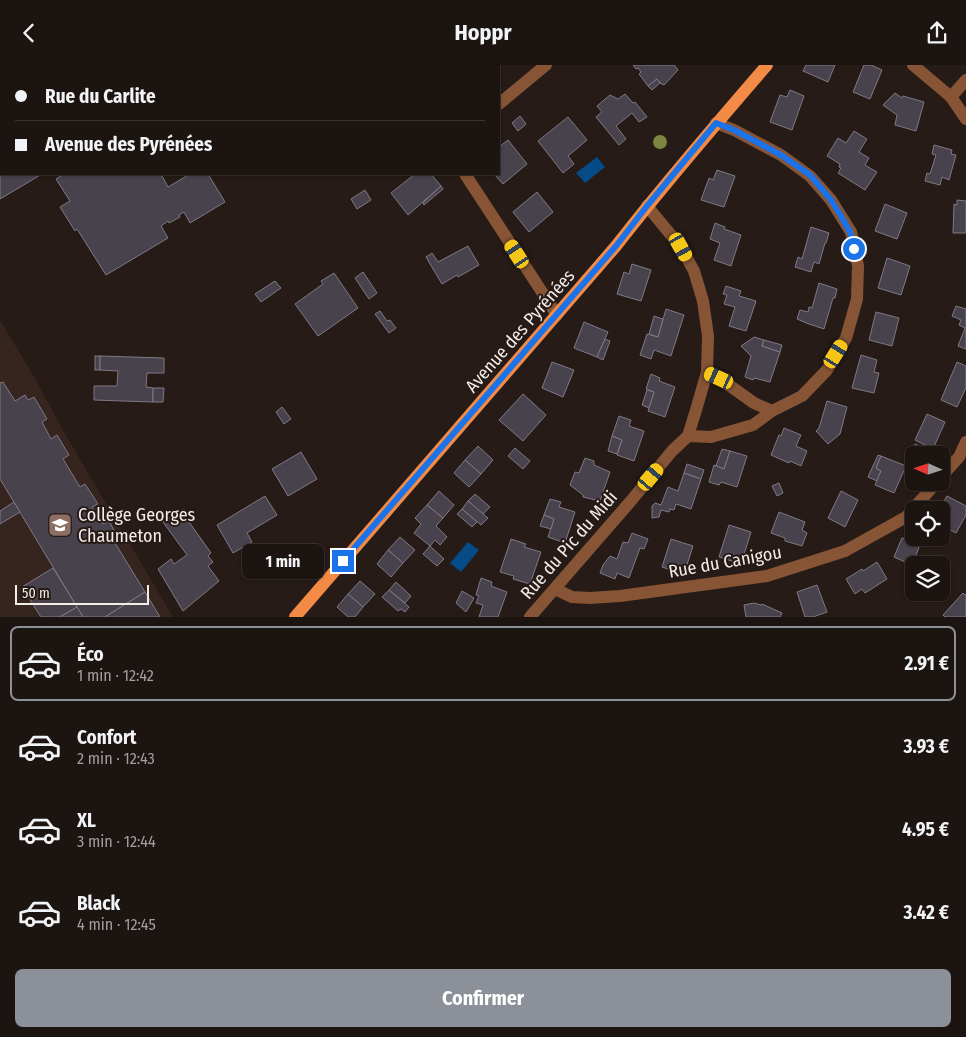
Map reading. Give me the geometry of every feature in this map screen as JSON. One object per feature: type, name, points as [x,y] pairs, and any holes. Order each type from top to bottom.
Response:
[{"type":"main road","name":"Avenue des Pyrénées","points":[[295,617],[616,246],[716,123],[767,65]]},
{"type":"street","points":[[500,102],[546,65]]},
{"type":"street","points":[[913,65],[951,97],[966,119]]},
{"type":"street","points":[[951,97],[966,81]]},
{"type":"street","points":[[647,206],[681,247],[694,271],[703,301],[708,336],[706,372],[688,436],[711,437],[753,425],[772,411],[802,395],[827,370],[846,338],[857,299],[858,266],[850,232],[831,200],[810,175],[781,155],[734,130],[716,123]]},
{"type":"street","points":[[466,175],[557,315]]},
{"type":"street","points":[[706,372],[719,378],[754,403],[772,411]]},
{"type":"street","name":"Rue du Pic du Midi","points":[[530,617],[672,451],[688,436]]},
{"type":"street","points":[[950,470],[962,460],[966,442]]},
{"type":"street","name":"Rue du Canigou","points":[[555,589],[572,597],[620,597],[767,576],[845,551],[906,517],[929,491]]},
{"type":"shaded area","name":"Collège Georges Chaumeton","points":[[0,320],[36,380],[65,434],[173,617],[0,617]]},
{"type":"water","points":[[597,157],[605,167],[585,183],[576,173]]},
{"type":"water","points":[[468,542],[479,550],[461,572],[450,563]]},
{"type":"building","points":[[633,65],[674,65],[678,70],[664,85],[657,79],[648,86],[639,74],[641,72]]},
{"type":"building","points":[[806,65],[835,65],[828,82],[803,71]]},
{"type":"building","points":[[864,65],[871,65],[882,70],[870,99],[853,92]]},
{"type":"building","points":[[657,79],[660,83],[652,90],[648,86]]},
{"type":"building","points":[[790,90],[804,96],[792,130],[770,122],[780,95],[787,97]]},
{"type":"building","points":[[895,93],[902,98],[903,96],[924,102],[916,131],[895,125],[897,115],[883,105]]},
{"type":"building","points":[[625,94],[633,103],[635,102],[647,117],[639,122],[632,113],[616,126],[626,139],[619,145],[596,117],[602,112],[597,106],[610,95],[618,99]]},
{"type":"building","points":[[520,116],[526,124],[518,131],[512,123]]},
{"type":"building","points":[[568,117],[587,140],[568,156],[574,164],[563,173],[538,141]]},
{"type":"building","points":[[854,131],[867,139],[859,152],[869,158],[865,165],[877,172],[865,190],[838,173],[841,168],[839,167],[840,164],[827,156],[838,138],[846,143]]},
{"type":"building","points":[[508,140],[527,164],[503,184],[495,175],[500,175],[500,146]]},
{"type":"building","points":[[934,145],[952,150],[951,154],[956,155],[949,180],[942,177],[940,185],[925,181],[927,173],[930,174],[936,155],[932,154]]},
{"type":"building","points":[[717,170],[735,176],[724,207],[701,200],[709,178],[713,180]]},
{"type":"building","points":[[0,175],[40,175],[0,199]]},
{"type":"building","points":[[62,175],[162,175],[168,187],[188,175],[209,175],[225,202],[190,223],[184,212],[179,215],[180,217],[169,223],[168,221],[161,226],[168,238],[106,275],[77,229],[75,231],[60,207],[70,201],[56,179]]},
{"type":"building","points":[[414,175],[432,175],[441,186],[408,215],[391,193]]},
{"type":"building","points":[[441,186],[443,189],[424,205],[423,203]]},
{"type":"building","points":[[365,190],[371,200],[357,209],[351,199]]},
{"type":"building","points":[[537,192],[553,212],[529,232],[513,212]]},
{"type":"building","points":[[957,200],[966,201],[966,233],[953,233],[954,204],[957,205]]},
{"type":"building","points":[[885,204],[907,213],[897,239],[875,231]]},
{"type":"building","points":[[715,223],[725,227],[724,229],[741,235],[731,266],[714,260],[720,243],[710,239]]},
{"type":"building","points":[[811,227],[829,233],[819,264],[814,262],[811,272],[795,267],[798,257],[802,259]]},
{"type":"building","points":[[468,246],[479,265],[442,284],[426,257],[432,253],[438,262]]},
{"type":"building","points":[[887,258],[910,266],[901,295],[878,288]]},
{"type":"building","points":[[632,264],[651,270],[641,301],[617,294],[624,272],[629,274]]},
{"type":"building","points":[[363,272],[377,293],[369,299],[355,278]]},
{"type":"building","points":[[334,273],[358,308],[318,336],[295,304],[323,284],[321,281]]},
{"type":"building","points":[[275,281],[281,288],[261,302],[255,294]]},
{"type":"building","points":[[819,283],[837,289],[824,329],[797,319],[800,310],[808,312],[809,307],[812,308]]},
{"type":"building","points":[[726,286],[741,291],[739,296],[756,301],[746,331],[729,326],[735,307],[724,304],[727,295],[723,294]]},
{"type":"building","points":[[956,306],[966,309],[966,349],[958,346],[965,328],[959,325],[961,320],[952,316]]},
{"type":"building","points":[[666,309],[684,315],[671,356],[654,350],[651,359],[640,355],[647,334],[658,337]]},
{"type":"building","points":[[380,311],[387,321],[390,320],[396,328],[389,333],[375,314]]},
{"type":"building","points":[[876,312],[899,318],[892,346],[869,340]]},
{"type":"building","points":[[654,316],[663,319],[658,337],[649,334]]},
{"type":"building","points":[[584,322],[608,332],[597,357],[574,348]]},
{"type":"building","points":[[754,337],[764,340],[762,346],[780,352],[770,382],[745,377],[751,356],[741,346]]},
{"type":"building","points":[[605,339],[610,341],[603,360],[597,357]]},
{"type":"building","points":[[764,340],[782,345],[780,352],[762,346]]},
{"type":"building","points":[[861,355],[877,360],[874,372],[879,373],[874,393],[852,388]]},
{"type":"building","points":[[95,356],[100,356],[100,370],[95,370]]},
{"type":"building","points":[[100,356],[164,358],[164,373],[147,373],[146,387],[153,388],[153,402],[94,400],[94,386],[117,386],[118,371],[100,370]]},
{"type":"building","points":[[552,362],[574,370],[563,397],[542,388]]},
{"type":"building","points":[[957,362],[966,366],[966,388],[957,407],[941,400]]},
{"type":"building","points":[[651,374],[660,378],[659,381],[675,387],[665,417],[648,411],[654,392],[646,389]]},
{"type":"building","points":[[3,382],[15,401],[25,395],[28,400],[34,397],[47,419],[42,422],[51,439],[57,435],[69,455],[63,459],[80,487],[85,484],[98,504],[92,507],[103,524],[109,521],[120,541],[115,543],[145,592],[105,617],[83,617],[0,479],[0,383]]},
{"type":"building","points":[[153,388],[164,388],[163,402],[153,402]]},
{"type":"building","points":[[647,390],[654,392],[649,408],[642,405]]},
{"type":"building","points":[[523,394],[546,415],[523,441],[499,420]]},
{"type":"building","points":[[827,401],[847,407],[840,434],[828,444],[816,431],[819,428]]},
{"type":"building","points":[[282,407],[291,419],[284,424],[276,412]]},
{"type":"building","points":[[927,414],[945,422],[934,446],[927,446],[915,440]]},
{"type":"building","points":[[619,416],[631,420],[629,426],[644,431],[634,461],[617,455],[622,440],[612,436]]},
{"type":"building","points":[[784,428],[801,435],[796,446],[807,451],[801,466],[771,455]]},
{"type":"building","points":[[612,436],[622,440],[617,454],[608,451]]},
{"type":"building","points":[[478,446],[493,460],[481,474],[465,460]]},
{"type":"building","points":[[515,448],[530,461],[523,469],[508,456]]},
{"type":"building","points":[[722,449],[730,451],[724,469],[716,466]]},
{"type":"building","points":[[730,451],[747,456],[737,487],[721,482],[719,485],[709,482],[714,465],[724,469]]},
{"type":"building","points":[[301,452],[317,479],[288,496],[272,469]]},
{"type":"building","points":[[878,455],[881,456],[876,468],[881,471],[877,481],[868,477]]},
{"type":"building","points":[[881,456],[905,466],[894,493],[875,485],[881,471],[876,468]]},
{"type":"building","points":[[585,458],[594,461],[594,465],[610,472],[600,501],[583,497],[570,485],[575,472],[579,473]]},
{"type":"building","points":[[465,460],[481,474],[469,487],[454,473]]},
{"type":"building","points":[[687,464],[704,470],[701,479],[684,473]]},
{"type":"building","points":[[684,473],[701,479],[691,509],[676,504],[674,510],[670,509],[669,512],[661,510],[659,517],[652,518],[652,506],[655,503],[661,505],[668,487],[678,491]]},
{"type":"building","points":[[779,483],[783,493],[777,496],[772,486]]},
{"type":"building","points":[[439,491],[454,505],[443,518],[427,505]]},
{"type":"building","points":[[841,491],[858,500],[845,527],[828,518]]},
{"type":"building","points":[[475,494],[490,507],[483,514],[468,501]]},
{"type":"building","points":[[265,496],[277,515],[247,533],[252,542],[233,553],[217,525]]},
{"type":"building","points":[[947,496],[966,506],[966,515],[956,533],[950,530],[950,501],[944,501]]},
{"type":"building","points":[[550,499],[561,502],[559,507],[575,512],[565,543],[548,537],[554,519],[544,515]]},
{"type":"building","points":[[468,501],[488,518],[481,525],[462,509]]},
{"type":"building","points":[[14,502],[20,512],[0,524],[0,511]]},
{"type":"building","points":[[427,505],[443,518],[436,526],[447,537],[440,545],[435,540],[430,546],[414,533],[421,524],[415,518]]},
{"type":"building","points":[[184,509],[187,519],[211,553],[208,556],[213,562],[208,566],[219,581],[183,611],[158,569],[171,559],[174,564],[187,555],[163,522]]},
{"type":"building","points":[[462,509],[477,522],[472,527],[457,514]]},
{"type":"building","points":[[779,512],[805,522],[802,530],[807,533],[802,546],[785,541],[785,538],[771,533]]},
{"type":"building","points":[[544,515],[554,519],[551,529],[540,526]]},
{"type":"building","points":[[729,525],[751,532],[741,564],[719,557]]},
{"type":"building","points":[[632,533],[648,539],[644,549],[640,548],[629,578],[617,573],[615,579],[600,573],[610,556],[617,559],[623,542],[628,543]]},
{"type":"building","points":[[400,537],[415,550],[403,563],[388,550]]},
{"type":"building","points":[[902,538],[905,539],[905,546],[920,546],[916,556],[905,556],[905,562],[894,557]]},
{"type":"building","points":[[511,539],[526,544],[524,547],[541,552],[530,584],[513,579],[514,576],[500,572]]},
{"type":"building","points":[[671,539],[693,546],[684,574],[662,567]]},
{"type":"building","points":[[430,546],[444,559],[437,566],[423,554]]},
{"type":"building","points":[[388,550],[403,563],[391,577],[377,564]]},
{"type":"building","points":[[877,562],[887,579],[865,593],[862,589],[855,594],[846,579]]},
{"type":"building","points":[[53,568],[77,607],[60,617],[41,617],[22,587]]},
{"type":"building","points":[[481,578],[492,582],[491,586],[507,592],[498,617],[479,617],[483,605],[476,603],[479,596],[476,595]]},
{"type":"building","points":[[360,581],[375,594],[363,607],[348,594]]},
{"type":"building","points":[[396,582],[411,596],[405,603],[389,590]]},
{"type":"building","points":[[817,585],[827,612],[813,617],[805,617],[797,592]]},
{"type":"building","points":[[389,590],[409,607],[405,612],[401,609],[398,611],[382,597]]},
{"type":"building","points":[[462,591],[474,598],[466,612],[456,603]]},
{"type":"building","points":[[145,592],[160,617],[105,617]]},
{"type":"building","points":[[963,593],[966,594],[966,617],[945,617],[943,615]]},
{"type":"building","points":[[348,594],[363,607],[355,617],[348,617],[337,607]]},
{"type":"building","points":[[762,604],[782,613],[780,617],[746,617],[744,605]]},
{"type":"building","points":[[77,607],[83,617],[60,617]]},
{"type":"place","name":"Collège Georges Chaumeton","points":[[60,525]]},
{"type":"route","points":[[343,561],[616,246],[716,123],[734,130],[781,155],[810,175],[831,200],[841,216],[850,232],[854,249]]}]
